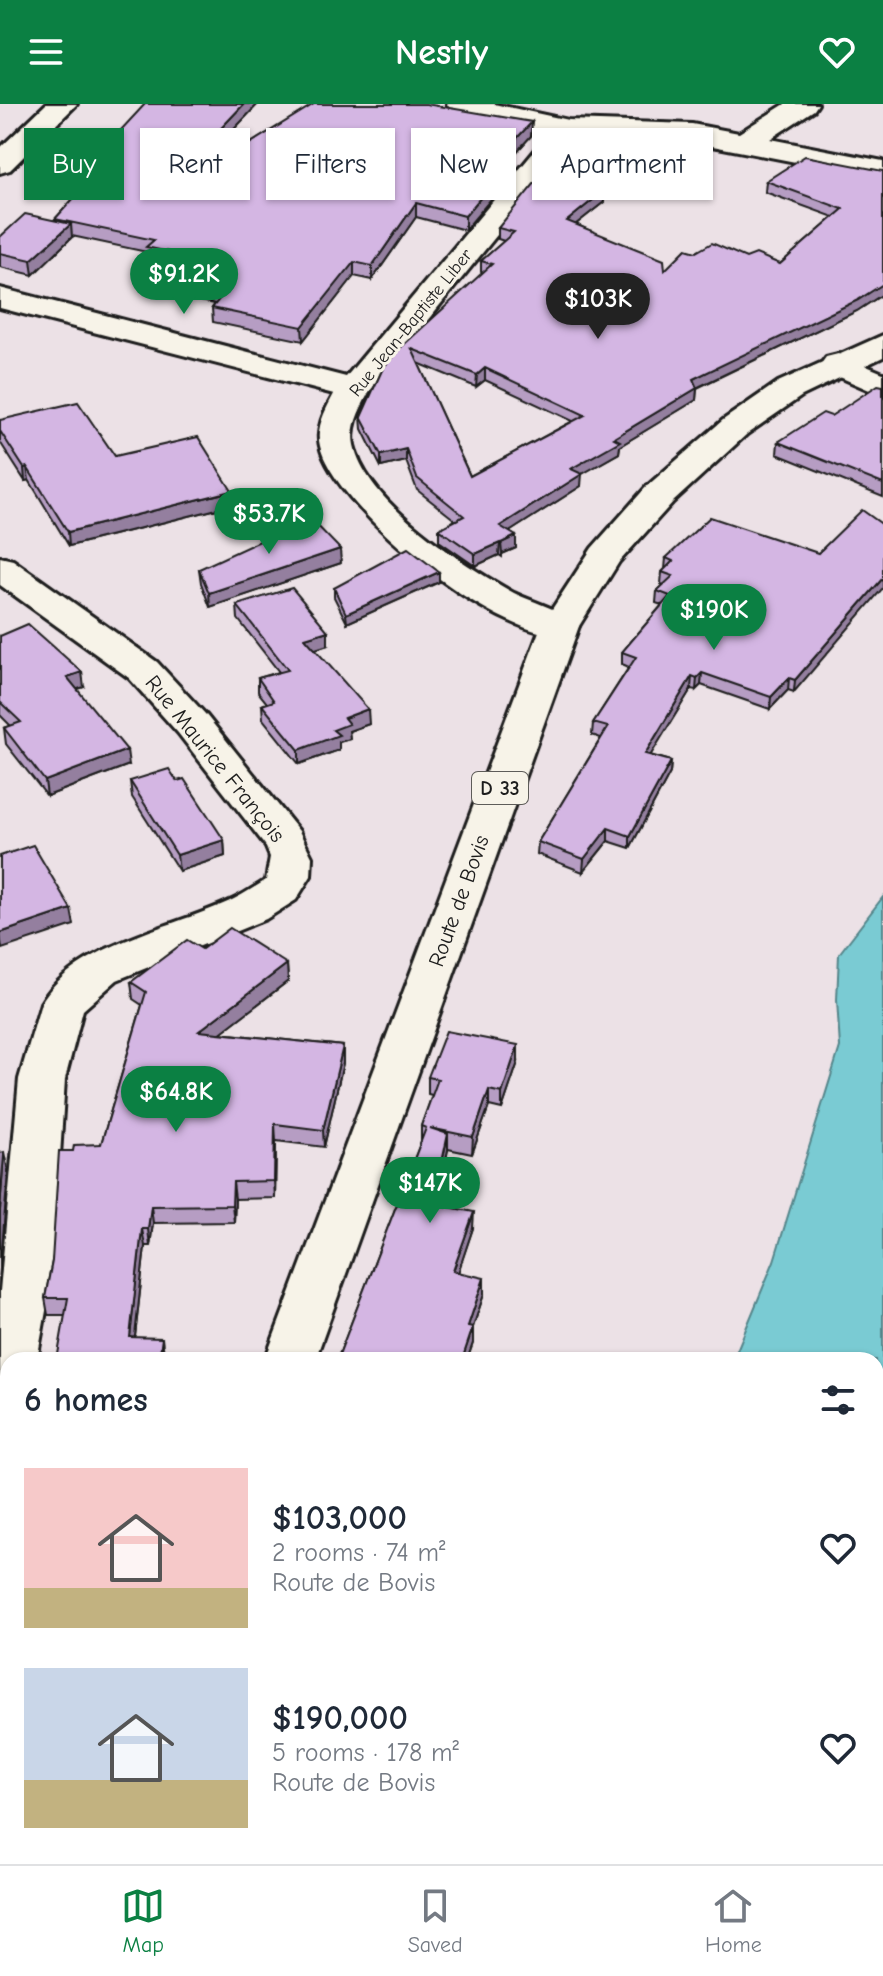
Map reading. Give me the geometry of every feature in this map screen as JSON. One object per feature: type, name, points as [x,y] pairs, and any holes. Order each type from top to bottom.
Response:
[{"type":"street","points":[[0,164],[63,104]]},
{"type":"street","points":[[461,104],[561,128]]},
{"type":"street","points":[[746,142],[804,104]]},
{"type":"street","points":[[713,138],[883,170]]},
{"type":"street","name":"Rue Jean-Baptiste Liber","points":[[532,173],[354,389],[342,412],[337,446],[348,472],[378,511],[470,583],[511,609],[560,626]]},
{"type":"street","points":[[0,298],[354,389]]},
{"type":"street","name":"Route de Bovis","points":[[293,1352],[560,626],[605,556],[660,494],[735,427],[790,389],[883,345]]},
{"type":"street","points":[[838,364],[883,386]]},
{"type":"street","name":"Rue Maurice François","points":[[0,568],[143,670],[201,735],[284,841],[291,857],[290,876],[281,890],[251,909],[102,969],[63,1003],[42,1079],[27,1278],[13,1352]]},
{"type":"water","points":[[883,897],[883,1352],[736,1352],[774,1261],[840,1047],[837,1000],[839,954]]},
{"type":"building","points":[[145,104],[244,104],[221,128],[140,128],[140,200],[250,200],[250,143],[266,134],[266,200],[395,200],[395,128],[275,128],[314,104],[426,104],[532,122],[516,139],[516,128],[411,128],[411,200],[478,200],[465,216],[416,203],[372,266],[354,262],[302,327],[212,308],[225,292],[170,281],[177,273],[159,270],[174,253],[146,247],[154,240],[55,219],[72,200],[124,200],[123,128]]},
{"type":"building","points":[[805,156],[883,171],[883,284],[858,300],[693,379],[697,388],[614,438],[620,441],[571,469],[582,474],[500,526],[516,536],[502,545],[500,543],[475,554],[439,529],[464,516],[417,478],[406,449],[381,455],[361,417],[383,368],[398,350],[492,264],[481,261],[514,232],[498,228],[532,187],[532,200],[593,200],[567,221],[664,260],[665,270],[686,249],[696,252],[712,243],[746,258],[756,254],[780,264],[843,209],[766,181]],"holes":[[[412,349],[477,375],[485,368],[585,415],[470,476]]]},
{"type":"building","points":[[25,214],[71,224],[31,260],[0,253],[0,237]]},
{"type":"building","points":[[878,385],[883,386],[883,484],[778,442],[823,413],[831,416]]},
{"type":"building","points":[[78,402],[115,456],[198,437],[232,491],[68,532],[0,431],[0,420]]},
{"type":"building","points":[[862,510],[883,525],[883,578],[795,680],[789,678],[771,697],[702,673],[697,678],[692,676],[645,754],[671,761],[630,836],[608,828],[584,859],[538,842],[608,727],[593,723],[636,657],[622,652],[670,596],[657,591],[673,576],[662,572],[673,561],[666,558],[710,517],[818,553]]},
{"type":"building","points":[[310,518],[340,549],[209,593],[199,569]]},
{"type":"building","points":[[408,548],[439,572],[346,614],[334,588]]},
{"type":"building","points":[[292,588],[328,631],[305,638],[368,709],[344,718],[349,724],[333,730],[339,735],[299,750],[262,705],[274,701],[258,678],[288,670],[237,605]]},
{"type":"building","points":[[28,624],[82,672],[67,677],[127,750],[45,781],[4,728],[21,722],[0,702],[0,636]]},
{"type":"building","points":[[169,769],[177,781],[184,779],[224,840],[177,855],[130,781]]},
{"type":"building","points":[[33,845],[71,909],[0,933],[0,856]]},
{"type":"building","points":[[230,928],[287,964],[199,1031],[343,1046],[323,1130],[275,1124],[274,1181],[233,1182],[232,1205],[151,1206],[148,1229],[142,1229],[130,1337],[162,1338],[160,1352],[58,1352],[68,1298],[45,1298],[52,1261],[59,1151],[73,1151],[74,1145],[101,1144],[146,992],[131,982],[187,940],[202,949]]},
{"type":"building","points":[[446,1031],[518,1045],[502,1093],[489,1090],[473,1137],[430,1128],[448,1134],[433,1204],[474,1212],[453,1271],[484,1278],[468,1326],[473,1327],[465,1352],[340,1352],[426,1128],[421,1126],[438,1079],[428,1077]]},
{"type":"building","points":[[4,1152],[0,1210],[0,1153]]}]
